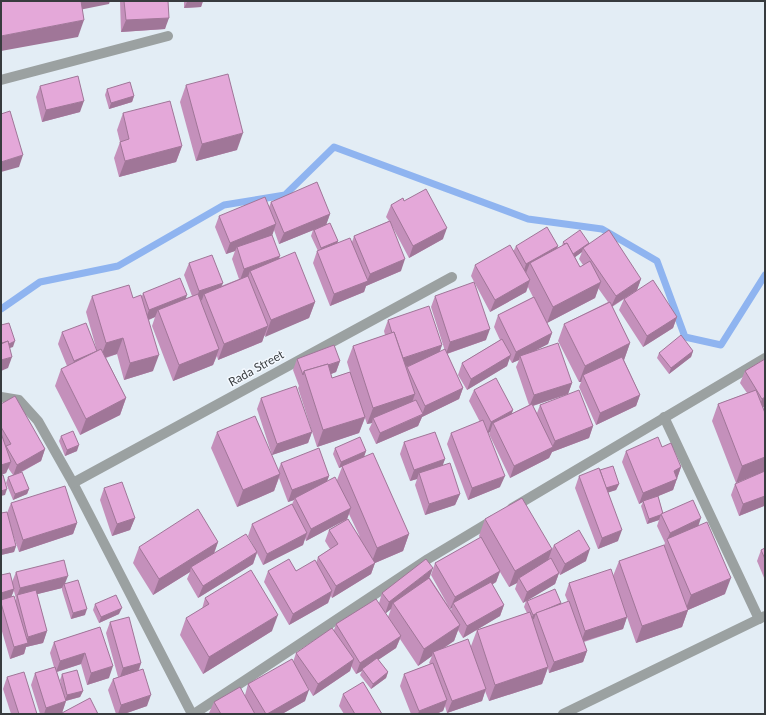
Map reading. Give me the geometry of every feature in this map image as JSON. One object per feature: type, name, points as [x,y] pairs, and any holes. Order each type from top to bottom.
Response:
[{"type":"street","points":[[1,80],[168,36]]},
{"type":"street","name":"Rada Street","points":[[73,483],[452,277]]},
{"type":"street","points":[[1,397],[19,400],[38,421],[73,483],[193,714],[428,558],[765,358]]},
{"type":"street","points":[[563,714],[762,618],[664,417]]},
{"type":"building","points":[[1,1],[81,1],[84,20],[1,36]]},
{"type":"building","points":[[124,1],[168,1],[169,18],[126,20]]},
{"type":"building","points":[[228,74],[243,133],[202,144],[186,85]]},
{"type":"building","points":[[78,76],[84,101],[46,110],[40,86]]},
{"type":"building","points":[[130,82],[134,96],[111,103],[107,89]]},
{"type":"building","points":[[170,101],[182,146],[125,161],[120,142],[129,139],[123,113]]},
{"type":"building","points":[[10,111],[23,155],[1,162],[1,114]]},
{"type":"building","points":[[317,182],[330,214],[284,233],[271,202]]},
{"type":"building","points":[[426,189],[447,228],[413,246],[391,205],[403,198],[404,201]]},
{"type":"building","points":[[265,197],[276,224],[230,243],[219,216]]},
{"type":"building","points":[[390,221],[405,259],[370,274],[354,236]]},
{"type":"building","points":[[330,223],[338,241],[321,248],[314,230]]},
{"type":"building","points":[[547,227],[558,246],[526,264],[516,246]]},
{"type":"building","points":[[580,230],[589,243],[573,254],[567,243],[565,244],[563,242]]},
{"type":"building","points":[[609,230],[641,279],[616,296],[583,248]]},
{"type":"building","points":[[272,235],[280,256],[244,269],[237,247]]},
{"type":"building","points":[[350,238],[368,281],[334,294],[317,251]]},
{"type":"building","points":[[567,243],[580,267],[590,261],[601,282],[553,307],[530,263]]},
{"type":"building","points":[[510,245],[530,280],[495,300],[475,265]]},
{"type":"building","points":[[295,252],[315,302],[271,320],[250,271]]},
{"type":"building","points":[[212,255],[223,283],[199,291],[189,263]]},
{"type":"building","points":[[248,276],[268,326],[224,344],[204,294]]},
{"type":"building","points":[[180,278],[187,295],[149,310],[143,293]]},
{"type":"building","points":[[653,280],[677,317],[647,336],[624,299]]},
{"type":"building","points":[[474,282],[490,329],[450,342],[435,296]]},
{"type":"building","points":[[129,285],[133,298],[141,295],[159,355],[130,363],[123,338],[106,343],[92,296]]},
{"type":"building","points":[[198,294],[219,349],[179,365],[158,310]]},
{"type":"building","points":[[534,297],[552,333],[516,352],[498,315]]},
{"type":"building","points":[[610,302],[630,343],[585,366],[564,324]]},
{"type":"building","points":[[429,306],[442,345],[403,358],[388,320]]},
{"type":"building","points":[[9,323],[15,341],[9,344],[8,341],[2,343],[1,325]]},
{"type":"building","points":[[86,323],[97,351],[74,361],[62,332]]},
{"type":"building","points":[[394,332],[415,394],[373,408],[353,346]]},
{"type":"building","points":[[681,335],[693,351],[671,368],[659,353]]},
{"type":"building","points":[[502,339],[511,355],[471,379],[462,363]]},
{"type":"building","points":[[8,341],[12,357],[1,360],[1,344]]},
{"type":"building","points":[[558,343],[572,383],[534,395],[520,356]]},
{"type":"building","points":[[334,345],[340,361],[304,371],[303,375],[297,359]]},
{"type":"building","points":[[101,349],[126,398],[86,419],[61,369]]},
{"type":"building","points":[[445,349],[463,388],[425,406],[407,367]]},
{"type":"building","points":[[622,357],[640,395],[600,413],[583,375]]},
{"type":"building","points":[[765,359],[765,397],[762,399],[745,371]]},
{"type":"building","points":[[328,364],[332,378],[350,372],[365,417],[323,430],[304,371]]},
{"type":"building","points":[[496,378],[513,410],[491,422],[474,390]]},
{"type":"building","points":[[296,386],[312,432],[277,444],[261,398]]},
{"type":"building","points":[[579,390],[593,426],[555,441],[540,405]]},
{"type":"building","points":[[756,390],[765,413],[765,457],[742,466],[718,404]]},
{"type":"building","points":[[15,396],[45,449],[17,465],[6,446],[11,444],[1,427],[1,404]]},
{"type":"building","points":[[416,400],[423,414],[380,433],[373,418]]},
{"type":"building","points":[[532,404],[553,447],[514,466],[493,423]]},
{"type":"building","points":[[255,416],[280,474],[243,490],[217,432]]},
{"type":"building","points":[[483,420],[505,476],[472,488],[451,433]]},
{"type":"building","points":[[73,431],[79,445],[67,450],[61,436]]},
{"type":"building","points":[[435,432],[445,459],[414,470],[404,442]]},
{"type":"building","points":[[1,433],[11,462],[1,465]]},
{"type":"building","points":[[360,437],[366,451],[341,462],[335,448]]},
{"type":"building","points":[[658,437],[662,447],[671,443],[681,467],[674,471],[677,479],[643,493],[626,451]]},
{"type":"building","points":[[319,448],[329,476],[292,490],[281,463]]},
{"type":"building","points":[[373,453],[409,534],[377,548],[342,466]]},
{"type":"building","points":[[450,463],[460,494],[429,504],[419,473]]},
{"type":"building","points":[[613,466],[619,484],[606,488],[600,470]]},
{"type":"building","points":[[599,468],[622,530],[602,538],[579,476]]},
{"type":"building","points":[[765,471],[765,496],[743,504],[735,484]]},
{"type":"building","points":[[22,472],[29,489],[15,494],[8,477]]},
{"type":"building","points":[[1,475],[3,475],[7,489],[1,491]]},
{"type":"building","points":[[335,477],[351,508],[311,529],[295,498]]},
{"type":"building","points":[[122,482],[135,518],[117,524],[104,488]]},
{"type":"building","points":[[65,486],[77,523],[23,540],[11,503]]},
{"type":"building","points":[[658,496],[663,514],[649,519],[643,501]]},
{"type":"building","points":[[522,498],[552,549],[515,571],[485,519]]},
{"type":"building","points":[[693,500],[701,518],[670,533],[661,514]]},
{"type":"building","points":[[292,504],[307,533],[267,554],[252,524]]},
{"type":"building","points":[[198,509],[218,542],[159,579],[139,547]]},
{"type":"building","points":[[7,512],[16,546],[1,550],[1,513]]},
{"type":"building","points":[[348,519],[375,563],[336,586],[318,557],[338,544],[329,530]]},
{"type":"building","points":[[707,522],[731,578],[691,595],[667,539]]},
{"type":"building","points":[[579,530],[590,549],[565,564],[554,545]]},
{"type":"building","points":[[246,534],[257,552],[203,586],[191,567]]},
{"type":"building","points":[[481,537],[500,571],[455,597],[435,563]]},
{"type":"building","points":[[664,545],[688,610],[642,626],[619,561]]},
{"type":"building","points":[[765,548],[765,559],[761,550]]},
{"type":"building","points":[[551,558],[559,573],[527,592],[519,578]]},
{"type":"building","points":[[289,559],[296,571],[315,560],[332,591],[293,614],[268,571]]},
{"type":"building","points":[[426,559],[433,568],[389,602],[382,593]]},
{"type":"building","points":[[64,560],[68,576],[20,588],[16,572]]},
{"type":"building","points":[[611,569],[627,617],[585,631],[569,583]]},
{"type":"building","points":[[251,570],[278,615],[209,657],[186,618],[209,604],[205,598]]},
{"type":"building","points":[[10,573],[14,589],[1,593],[1,575]]},
{"type":"building","points":[[429,578],[460,625],[424,649],[393,603]]},
{"type":"building","points":[[78,580],[87,609],[73,613],[64,584]]},
{"type":"building","points":[[491,582],[504,605],[467,626],[453,603]]},
{"type":"building","points":[[555,589],[561,603],[533,615],[527,601]]},
{"type":"building","points":[[36,590],[47,631],[28,637],[17,595]]},
{"type":"building","points":[[116,595],[122,608],[101,617],[95,604]]},
{"type":"building","points":[[14,596],[28,643],[14,647],[1,600]]},
{"type":"building","points":[[376,599],[401,636],[360,663],[336,624]]},
{"type":"building","points":[[569,601],[587,651],[554,662],[536,613]]},
{"type":"building","points":[[530,612],[548,667],[495,685],[477,630]]},
{"type":"building","points":[[129,617],[141,663],[123,668],[110,622]]},
{"type":"building","points":[[100,627],[113,666],[91,673],[85,653],[60,661],[54,642]]},
{"type":"building","points":[[332,628],[354,659],[318,684],[296,653]]},
{"type":"building","points":[[468,639],[486,689],[452,701],[433,652]]},
{"type":"building","points":[[377,658],[388,672],[373,684],[362,669]]},
{"type":"building","points":[[292,659],[309,690],[266,714],[248,684]]},
{"type":"building","points":[[433,663],[447,700],[419,711],[404,674]]},
{"type":"building","points":[[55,667],[66,701],[46,708],[35,673]]},
{"type":"building","points":[[143,669],[151,695],[121,705],[113,679]]},
{"type":"building","points":[[77,670],[83,691],[67,695],[62,674]]},
{"type":"building","points":[[24,672],[37,714],[19,714],[7,677]]},
{"type":"building","points":[[363,682],[382,714],[355,714],[343,694]]},
{"type":"building","points":[[240,687],[255,714],[221,714],[214,702]]},
{"type":"building","points":[[90,698],[98,714],[60,714]]},
{"type":"waterway","points":[[1,309],[40,282],[118,266],[224,205],[285,195],[334,147],[528,219],[602,229],[657,261],[685,337],[721,345],[765,275]]}]
